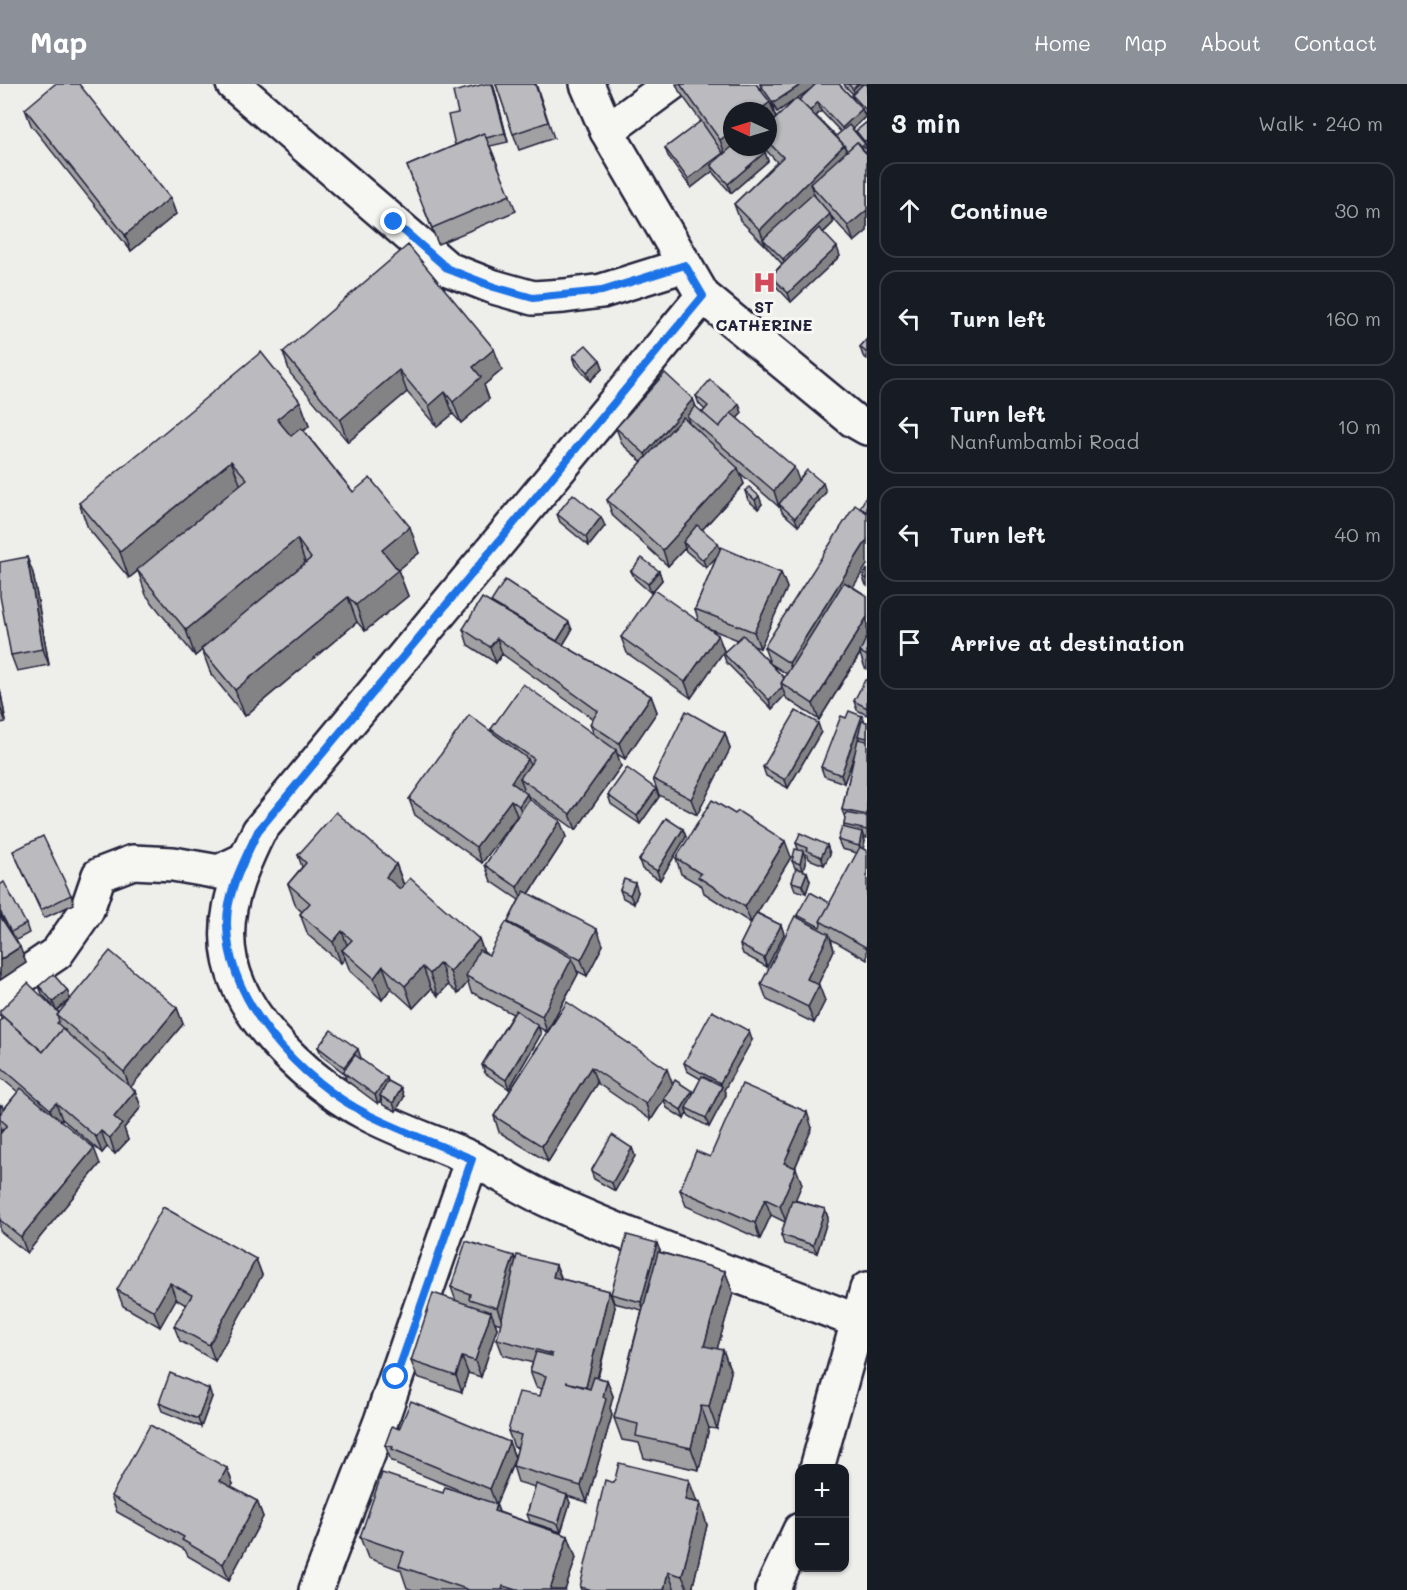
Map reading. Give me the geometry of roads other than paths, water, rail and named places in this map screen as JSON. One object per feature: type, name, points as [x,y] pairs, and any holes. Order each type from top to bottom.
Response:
[{"type":"street","points":[[233,84],[448,269],[533,298],[602,291],[685,265]]},
{"type":"street","points":[[587,84],[607,131],[703,296],[853,420],[867,428]]},
{"type":"street","points":[[607,131],[671,84]]},
{"type":"street","points":[[703,296],[258,831],[234,887],[226,923],[230,957],[239,986],[257,1017],[292,1058],[324,1086],[366,1113],[472,1159],[523,1189],[569,1210],[862,1323]]},
{"type":"street","points":[[0,998],[20,978],[57,952],[87,910],[99,875],[133,862],[173,864],[219,872],[244,860]]},
{"type":"street","points":[[316,1590],[381,1421],[472,1159]]},
{"type":"street","points":[[818,1464],[862,1323],[867,1289]]},
{"type":"street","points":[[772,1590],[795,1541]]},
{"type":"place","name":"ST CATHERINE","points":[[764,282]]}]
